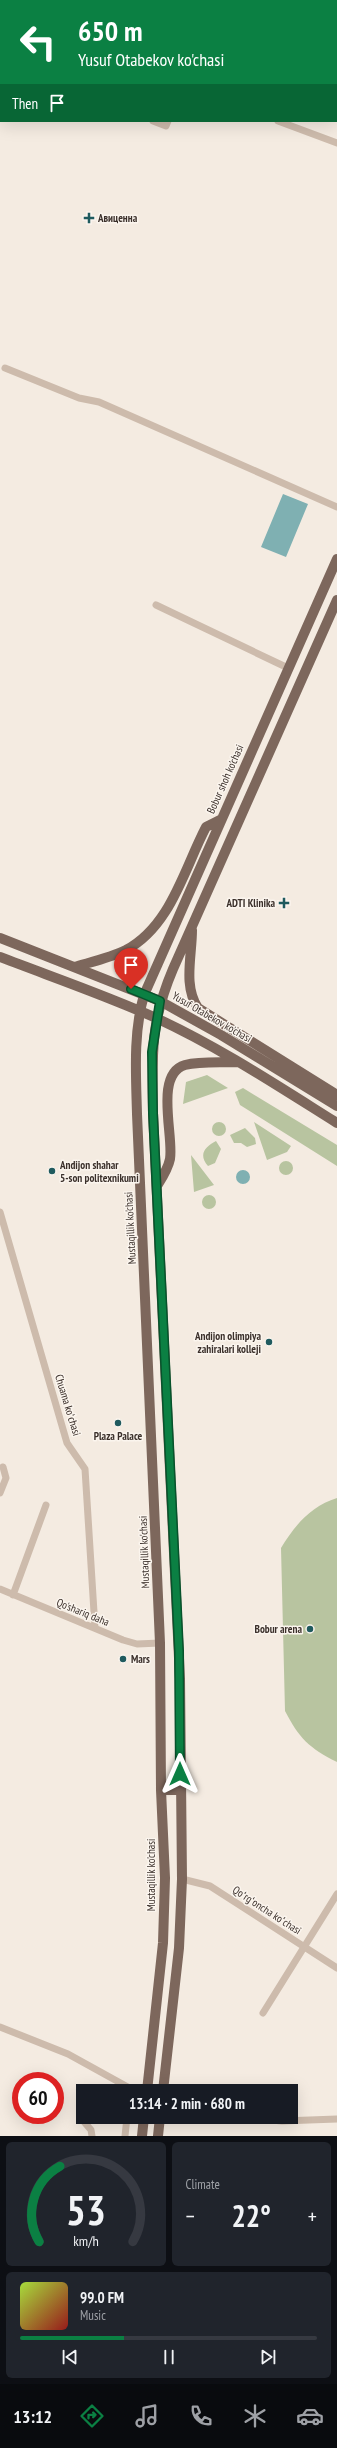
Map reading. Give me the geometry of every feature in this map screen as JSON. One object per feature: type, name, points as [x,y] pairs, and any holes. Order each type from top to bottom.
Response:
[{"type":"main road","name":"Bobur shoh ko'chasi","points":[[140,1011],[144,994],[337,559]]},
{"type":"main road","points":[[164,2084],[179,1948],[182,1879],[180,1678],[152,1052],[156,1018],[160,1001],[192,924],[337,600]]},
{"type":"main road","points":[[74,967],[126,950],[155,926],[167,909],[206,827],[220,820]]},
{"type":"main road","points":[[192,924],[189,989],[198,1008],[337,1094]]},
{"type":"main road","name":"Yusuf Otabekov ko'chasi","points":[[0,938],[160,1001],[221,1035],[337,1106]]},
{"type":"main road","points":[[0,957],[156,1018],[237,1062],[337,1123]]},
{"type":"main road","name":"Mustaqillik ko'chasi","points":[[140,1011],[136,1062],[136,1114],[160,1643],[161,1790],[165,1878],[163,1944],[149,2084]]},
{"type":"main road","points":[[157,1186],[170,1158],[168,1096],[169,1082],[174,1072],[186,1065],[237,1062]]},
{"type":"main road","points":[[161,1790],[181,1790]]},
{"type":"main road","points":[[165,1878],[182,1879]]},
{"type":"main road","points":[[142,2136],[143,2124]]},
{"type":"main road","points":[[158,2136],[159,2124]]},
{"type":"street","points":[[156,122],[166,126],[168,122]]},
{"type":"street","points":[[281,122],[337,143]]},
{"type":"street","points":[[5,368],[80,398],[99,402],[337,507]]},
{"type":"street","points":[[156,605],[288,668]]},
{"type":"street","name":"Chuama koʻchasi","points":[[0,1212],[67,1443],[85,1469],[95,1628]]},
{"type":"street","points":[[0,1493],[6,1478],[3,1467]]},
{"type":"street","points":[[13,1595],[46,1505]]},
{"type":"street","name":"Qo'shariq daha","points":[[0,1589],[137,1644],[160,1643]]},
{"type":"street","name":"Qoʻrgʻoncha koʻchasi","points":[[182,1879],[210,1886],[337,1968]]},
{"type":"street","points":[[263,2013],[337,1894]]},
{"type":"street","points":[[0,2027],[68,2054],[120,2084]]},
{"type":"street","points":[[298,2120],[337,2119]]},
{"type":"street","points":[[86,2124],[91,2130],[92,2136]]},
{"type":"street","points":[[125,2136],[126,2124]]},
{"type":"green space","points":[[207,1075],[228,1088],[183,1104],[186,1082]]},
{"type":"green space","points":[[243,1088],[337,1145],[337,1166],[240,1105],[235,1092]]},
{"type":"green space","points":[[216,1122],[222,1122],[226,1126],[226,1132],[222,1136],[216,1136],[212,1132],[212,1126]]},
{"type":"green space","points":[[254,1122],[291,1146],[287,1152],[267,1160]]},
{"type":"green space","points":[[245,1128],[255,1138],[256,1144],[247,1147],[241,1143],[234,1143],[230,1135]]},
{"type":"green space","points":[[216,1141],[221,1149],[215,1163],[208,1166],[203,1158],[203,1154],[206,1148]]},
{"type":"green space","points":[[191,1155],[214,1185],[194,1192]]},
{"type":"green space","points":[[283,1161],[289,1161],[293,1165],[293,1171],[289,1175],[283,1175],[279,1171],[279,1165]]},
{"type":"green space","points":[[206,1195],[212,1195],[216,1199],[216,1205],[212,1209],[206,1209],[202,1205],[202,1199]]},
{"type":"green space","name":"Bobur arena","points":[[337,1498],[337,1762],[312,1747],[300,1735],[285,1711],[281,1548],[304,1517],[319,1506]]},
{"type":"water","points":[[283,494],[308,504],[286,557],[261,547]]},
{"type":"water","points":[[240,1170],[246,1170],[250,1174],[250,1180],[246,1184],[240,1184],[236,1180],[236,1174]]},
{"type":"place","name":"Авиценна","points":[[89,218]]},
{"type":"place","name":"ADTI Klinika","points":[[284,903]]},
{"type":"place","name":"Andijon shahar 5-son politexnikumi","points":[[52,1171]]},
{"type":"place","name":"Andijon olimpiya zahiralari kolleji","points":[[269,1342]]},
{"type":"place","name":"Plaza Palace","points":[[118,1423]]},
{"type":"place","name":"Bobur arena","points":[[310,1629]]},
{"type":"place","name":"Mars","points":[[123,1659]]},
{"type":"route","points":[[131,989],[160,1001],[156,1018],[152,1052],[153,1113],[179,1651],[180,1774]]}]
